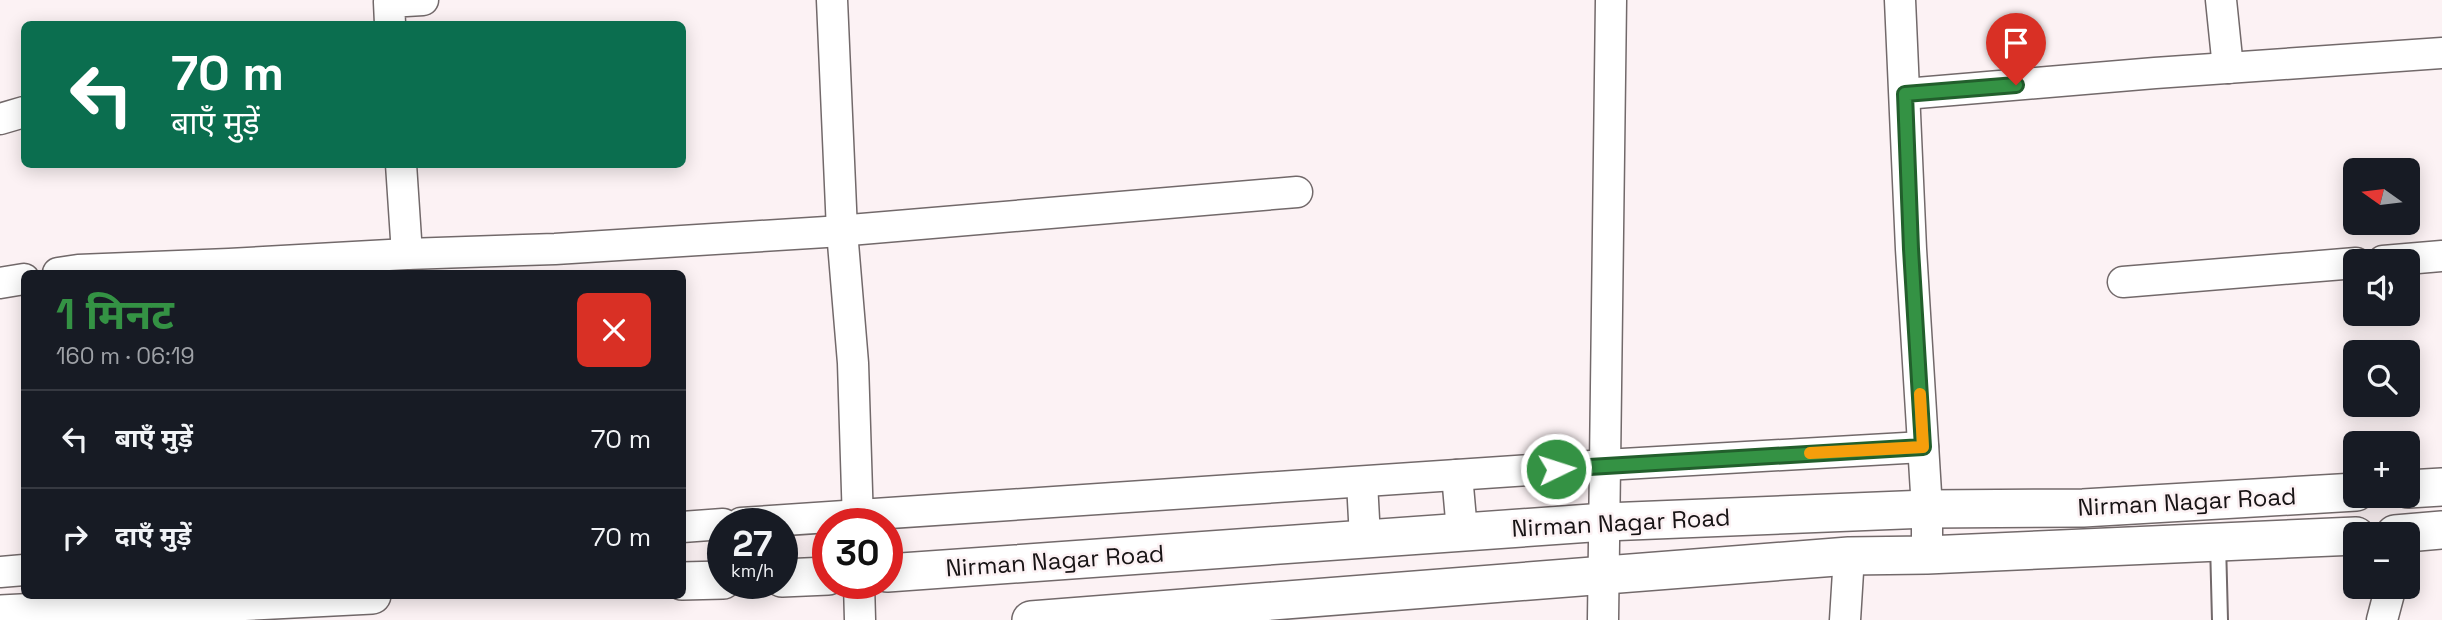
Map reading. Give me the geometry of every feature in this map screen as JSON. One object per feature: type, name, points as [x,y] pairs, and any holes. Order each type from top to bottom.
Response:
[{"type":"street","points":[[390,21],[389,2],[422,0]]},
{"type":"street","points":[[1603,620],[1611,0]]},
{"type":"street","points":[[1900,0],[1911,249],[1927,509],[1927,555]]},
{"type":"street","points":[[2221,0],[2228,68]]},
{"type":"street","points":[[839,1],[842,231],[853,363],[858,508]]},
{"type":"street","points":[[1905,94],[2442,53]]},
{"type":"street","points":[[0,118],[21,113]]},
{"type":"street","points":[[401,168],[407,254]]},
{"type":"street","points":[[78,270],[555,249],[842,231],[1297,192]]},
{"type":"street","points":[[2420,258],[2442,256]]},
{"type":"street","points":[[2123,282],[2343,264]]},
{"type":"street","points":[[0,283],[21,280]]},
{"type":"street","points":[[903,516],[1605,465],[1923,447]]},
{"type":"street","points":[[1457,475],[1462,531]]},
{"type":"street","points":[[1362,482],[1365,538]]},
{"type":"street","points":[[2420,488],[2442,487]]},
{"type":"street","name":"Nirman Nagar Road","points":[[903,572],[1605,522],[1927,509],[2083,508],[2343,493]]},
{"type":"street","points":[[686,527],[707,525]]},
{"type":"street","points":[[2420,532],[2442,530]]},
{"type":"street","name":"Nirman Nagar Road","points":[[1031,620],[1849,556],[2343,537]]},
{"type":"street","points":[[1844,620],[1849,556]]},
{"type":"street","points":[[0,572],[21,570]]},
{"type":"street","points":[[686,582],[707,581]]},
{"type":"street","points":[[0,614],[222,599]]},
{"type":"street","points":[[859,599],[860,620]]},
{"type":"street","points":[[2382,620],[2388,599]]},
{"type":"lane","points":[[2218,542],[2220,620]]},
{"type":"slow traffic","points":[[1810,453],[1923,447],[1920,394]]},
{"type":"route","points":[[1556,469],[1923,447],[1905,94],[2016,85]]}]
